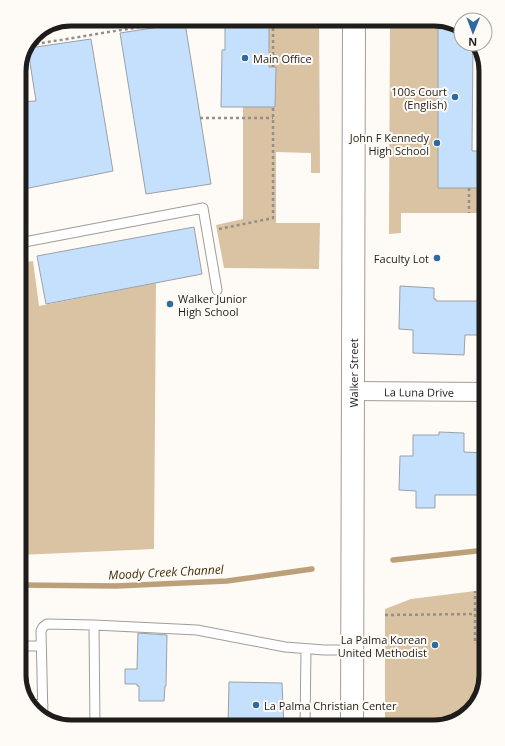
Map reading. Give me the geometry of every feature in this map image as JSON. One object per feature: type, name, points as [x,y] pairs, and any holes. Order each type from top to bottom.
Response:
[{"type":"main road","name":"Walker Street","points":[[352,720],[354,26]]},
{"type":"street","name":"La Luna Drive","points":[[352,391],[479,392]]},
{"type":"lane","points":[[26,242],[203,208],[217,290]]},
{"type":"lane","points":[[43,710],[41,631],[47,624],[197,630],[285,647],[352,650]]},
{"type":"lane","points":[[94,625],[95,720]]},
{"type":"lane","points":[[26,646],[41,646]]},
{"type":"lane","points":[[305,720],[306,649]]},
{"type":"lane","points":[[37,704],[43,704]]},
{"type":"path","points":[[35,44],[145,26]]},
{"type":"path","points":[[273,26],[273,67]]},
{"type":"path","points":[[217,229],[273,218],[273,107]]},
{"type":"path","points":[[200,118],[273,118]]},
{"type":"path","points":[[469,188],[469,213]]},
{"type":"path","points":[[475,642],[476,591]]},
{"type":"path","points":[[385,615],[475,614]]},
{"type":"shaded area","points":[[269,26],[319,26],[320,173],[311,173],[311,153],[276,152],[276,223],[320,223],[319,269],[224,268],[216,225],[243,219],[243,107],[275,107],[276,67],[269,67]]},
{"type":"shaded area","points":[[390,26],[437,26],[438,188],[479,188],[479,213],[401,213],[401,233],[389,234]]},
{"type":"shaded area","points":[[33,261],[39,306],[156,283],[154,549],[26,555],[26,262]]},
{"type":"shaded area","name":"La Palma Korean United Methodist","points":[[479,590],[479,681],[476,692],[470,702],[461,711],[451,717],[440,720],[385,720],[385,609],[411,599]]},
{"type":"building","points":[[166,26],[185,26],[211,184],[146,194],[120,33]]},
{"type":"building","name":"Main Office","points":[[225,26],[269,26],[269,67],[276,67],[275,107],[221,107],[222,50],[225,50]]},
{"type":"building","name":"100s Court (English)","points":[[438,26],[453,30],[453,52],[473,52],[472,151],[479,151],[479,188],[438,188]]},
{"type":"building","points":[[91,39],[113,171],[26,189],[26,102],[36,101],[29,55],[33,47]]},
{"type":"building","points":[[194,227],[202,274],[46,304],[37,256]]},
{"type":"building","points":[[400,286],[434,288],[434,299],[436,299],[436,301],[479,301],[478,335],[465,335],[464,355],[413,353],[413,330],[399,329]]},
{"type":"building","points":[[439,432],[464,433],[464,452],[479,453],[479,495],[435,495],[435,508],[416,508],[416,491],[399,490],[400,456],[413,456],[413,435],[439,435]]},
{"type":"building","points":[[138,633],[167,635],[166,686],[164,701],[139,701],[139,686],[137,686],[137,684],[125,684],[125,669],[137,669]]},
{"type":"building","name":"La Palma Christian Center","points":[[229,682],[282,683],[284,720],[228,720]]},
{"type":"waterway","name":"Moody Creek Channel","points":[[393,560],[479,551]]},
{"type":"waterway","name":"Moody Creek Channel","points":[[26,585],[116,586],[227,581],[312,569]]},
{"type":"place","name":"Main Office","points":[[245,58]]},
{"type":"place","name":"100s Court (English)","points":[[455,97]]},
{"type":"place","name":"John F Kennedy High School","points":[[437,143]]},
{"type":"place","name":"Faculty Lot","points":[[437,258]]},
{"type":"place","name":"Walker Junior High School","points":[[170,304]]},
{"type":"place","name":"La Palma Korean United Methodist","points":[[435,645]]},
{"type":"place","name":"La Palma Christian Center","points":[[256,705]]}]
